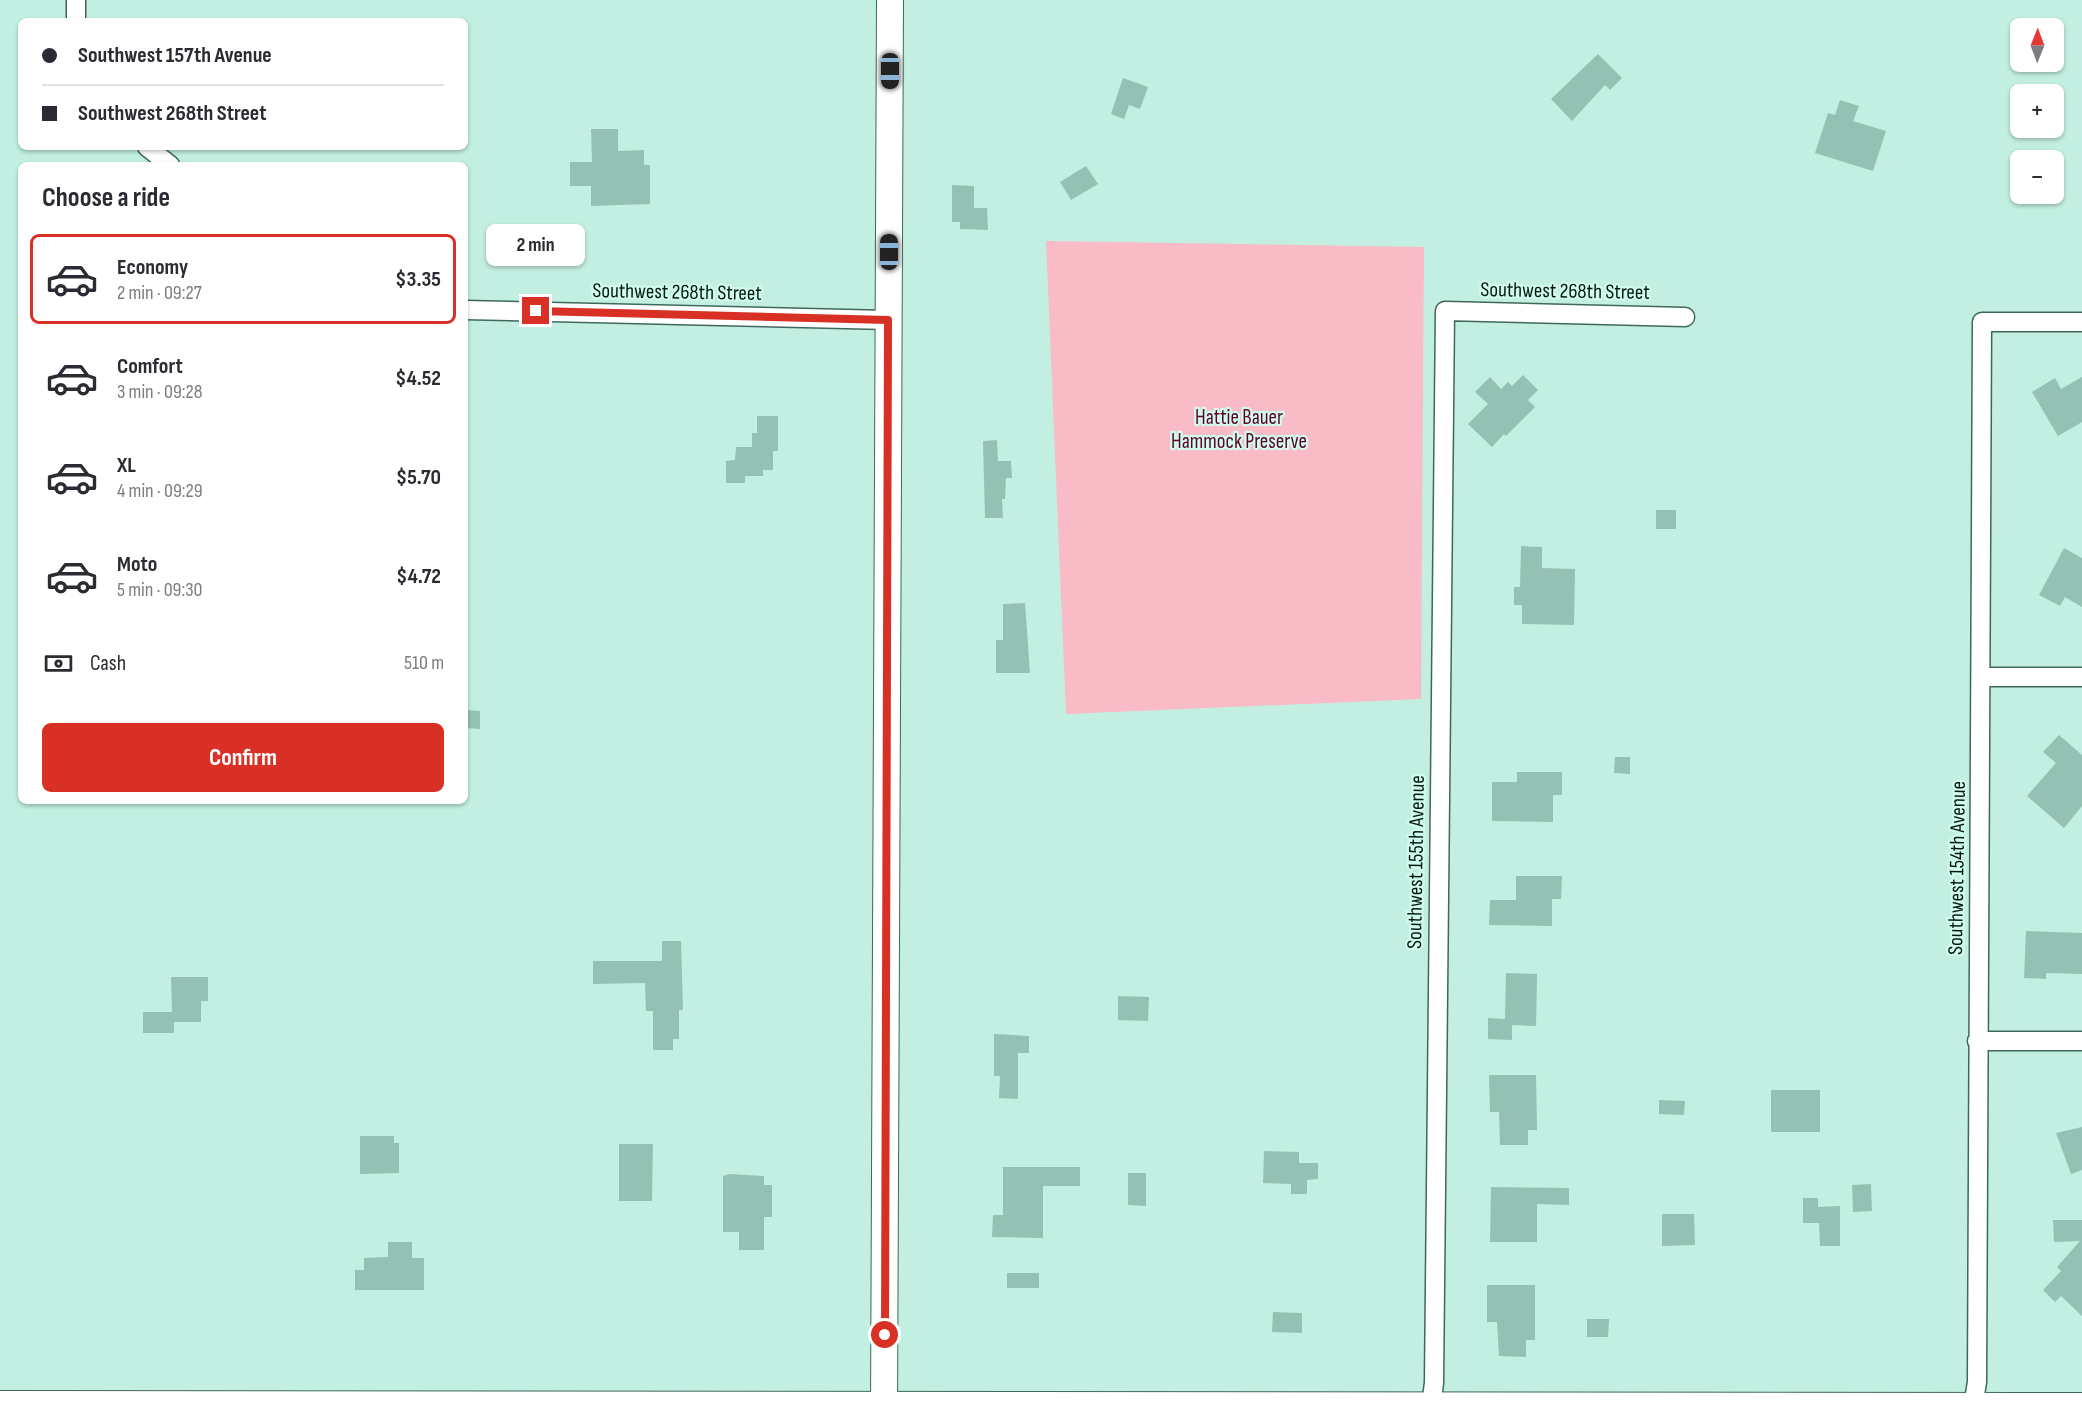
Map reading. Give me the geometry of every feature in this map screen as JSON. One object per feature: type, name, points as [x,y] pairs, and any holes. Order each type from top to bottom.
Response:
[{"type":"street","points":[[76,0],[76,18]]},
{"type":"street","points":[[884,1409],[889,752],[890,0]]},
{"type":"street","points":[[151,150],[166,162]]},
{"type":"street","name":"Southwest 268th Street","points":[[468,309],[888,320]]},
{"type":"street","name":"Southwest 268th Street","points":[[1444,311],[1685,317]]},
{"type":"street","name":"Southwest 155th Avenue","points":[[1430,1410],[1434,1383],[1444,311]]},
{"type":"street","name":"Southwest 154th Avenue","points":[[1972,1409],[1977,1382],[1982,322],[2082,322]]},
{"type":"street","points":[[1982,677],[2082,677]]},
{"type":"street","points":[[1977,1041],[2082,1041]]},
{"type":"street","points":[[0,1404],[1430,1410],[1972,1409],[2082,1406]]},
{"type":"green space","name":"Hattie Bauer Hammock Preserve","points":[[1046,241],[1424,247],[1421,699],[1066,714]]},
{"type":"building","points":[[1598,54],[1622,78],[1610,90],[1605,85],[1572,121],[1551,99]]},
{"type":"building","points":[[1123,78],[1148,87],[1140,109],[1129,105],[1124,119],[1111,114]]},
{"type":"building","points":[[1840,100],[1859,106],[1853,121],[1886,131],[1873,171],[1815,153],[1828,113],[1835,115]]},
{"type":"building","points":[[591,129],[618,129],[618,151],[644,150],[644,165],[650,165],[650,204],[591,206],[591,186],[570,186],[570,162],[592,162]]},
{"type":"building","points":[[1086,166],[1098,184],[1071,200],[1060,182]]},
{"type":"building","points":[[952,185],[974,186],[974,208],[987,208],[988,230],[960,229],[960,222],[952,222]]},
{"type":"building","points":[[1523,375],[1538,390],[1528,400],[1535,407],[1492,447],[1468,424],[1488,404],[1475,392],[1490,377],[1501,389],[1508,382],[1512,386]]},
{"type":"building","points":[[2082,377],[2082,422],[2058,436],[2032,392],[2055,378],[2061,389]]},
{"type":"building","points":[[757,416],[778,416],[778,451],[773,451],[773,470],[763,470],[763,476],[745,476],[745,483],[726,483],[726,461],[735,460],[736,447],[752,447],[752,433],[757,433]]},
{"type":"building","points":[[997,440],[998,461],[1011,461],[1012,478],[1006,478],[1005,499],[1002,499],[1003,518],[985,518],[983,441]]},
{"type":"building","points":[[1656,510],[1676,510],[1676,529],[1656,529]]},
{"type":"building","points":[[1521,546],[1542,547],[1542,568],[1575,569],[1574,625],[1522,624],[1522,605],[1514,605],[1514,587],[1520,587]]},
{"type":"building","points":[[2064,548],[2082,558],[2082,607],[2065,597],[2060,606],[2039,595]]},
{"type":"building","points":[[1025,603],[1030,673],[996,673],[996,640],[1003,640],[1003,604]]},
{"type":"building","points":[[468,710],[480,711],[480,729],[468,728]]},
{"type":"building","points":[[2059,735],[2082,755],[2082,806],[2064,828],[2027,796],[2056,763],[2043,752]]},
{"type":"building","points":[[1615,757],[1630,757],[1630,774],[1614,773]]},
{"type":"building","points":[[1517,772],[1562,772],[1562,795],[1553,795],[1553,822],[1492,821],[1492,782],[1517,782]]},
{"type":"building","points":[[1516,876],[1562,876],[1561,899],[1552,899],[1552,926],[1489,925],[1490,900],[1516,900]]},
{"type":"building","points":[[2026,931],[2082,933],[2082,974],[2046,973],[2046,979],[2024,978]]},
{"type":"building","points":[[662,941],[681,941],[683,1010],[679,1010],[679,1039],[673,1039],[673,1050],[653,1050],[653,1011],[646,1011],[645,983],[593,984],[593,961],[662,961]]},
{"type":"building","points":[[1506,973],[1537,974],[1536,1026],[1512,1025],[1512,1040],[1488,1039],[1488,1018],[1505,1019]]},
{"type":"building","points":[[171,977],[208,977],[208,1001],[201,1001],[201,1022],[174,1022],[174,1033],[143,1033],[143,1012],[172,1012]]},
{"type":"building","points":[[1118,996],[1149,997],[1148,1021],[1118,1020]]},
{"type":"building","points":[[994,1034],[1029,1036],[1029,1053],[1018,1053],[1018,1099],[999,1098],[1000,1076],[994,1076]]},
{"type":"building","points":[[1489,1075],[1536,1075],[1537,1130],[1528,1130],[1528,1145],[1500,1145],[1499,1112],[1490,1112]]},
{"type":"building","points":[[1771,1090],[1820,1090],[1820,1132],[1771,1132]]},
{"type":"building","points":[[1659,1100],[1685,1101],[1684,1115],[1659,1114]]},
{"type":"building","points":[[2082,1127],[2082,1170],[2071,1174],[2056,1133]]},
{"type":"building","points":[[360,1136],[394,1136],[394,1143],[399,1143],[399,1173],[360,1174]]},
{"type":"building","points":[[619,1144],[653,1144],[652,1201],[619,1201]]},
{"type":"building","points":[[1264,1151],[1299,1152],[1299,1163],[1318,1163],[1318,1179],[1307,1180],[1307,1194],[1291,1194],[1291,1184],[1263,1183]]},
{"type":"building","points":[[1003,1167],[1080,1167],[1080,1186],[1043,1186],[1043,1238],[992,1237],[993,1215],[1003,1215]]},
{"type":"building","points":[[1128,1173],[1146,1173],[1146,1206],[1128,1205]]},
{"type":"building","points":[[729,1174],[764,1176],[764,1185],[772,1185],[772,1217],[764,1217],[764,1250],[739,1250],[739,1232],[723,1232],[723,1176]]},
{"type":"building","points":[[1871,1184],[1872,1211],[1853,1212],[1852,1185]]},
{"type":"building","points":[[1491,1187],[1569,1188],[1569,1205],[1537,1204],[1537,1242],[1490,1242]]},
{"type":"building","points":[[1803,1198],[1818,1198],[1818,1207],[1840,1206],[1840,1246],[1820,1246],[1819,1223],[1803,1223]]},
{"type":"building","points":[[1662,1214],[1694,1214],[1695,1245],[1662,1246]]},
{"type":"building","points":[[2053,1220],[2082,1220],[2082,1316],[2061,1296],[2055,1302],[2043,1290],[2061,1271],[2057,1267],[2080,1241],[2054,1242]]},
{"type":"building","points":[[388,1242],[412,1242],[412,1258],[424,1258],[424,1290],[355,1290],[355,1270],[364,1270],[364,1258],[388,1257]]},
{"type":"building","points":[[1007,1273],[1039,1273],[1039,1288],[1007,1288]]},
{"type":"building","points":[[1487,1285],[1535,1285],[1535,1340],[1526,1340],[1526,1357],[1499,1356],[1497,1322],[1487,1322]]},
{"type":"building","points":[[1273,1312],[1302,1313],[1302,1333],[1272,1332]]},
{"type":"building","points":[[1587,1319],[1609,1319],[1608,1337],[1587,1337]]},
{"type":"route","points":[[536,311],[888,320],[889,752],[885,1335]]}]
